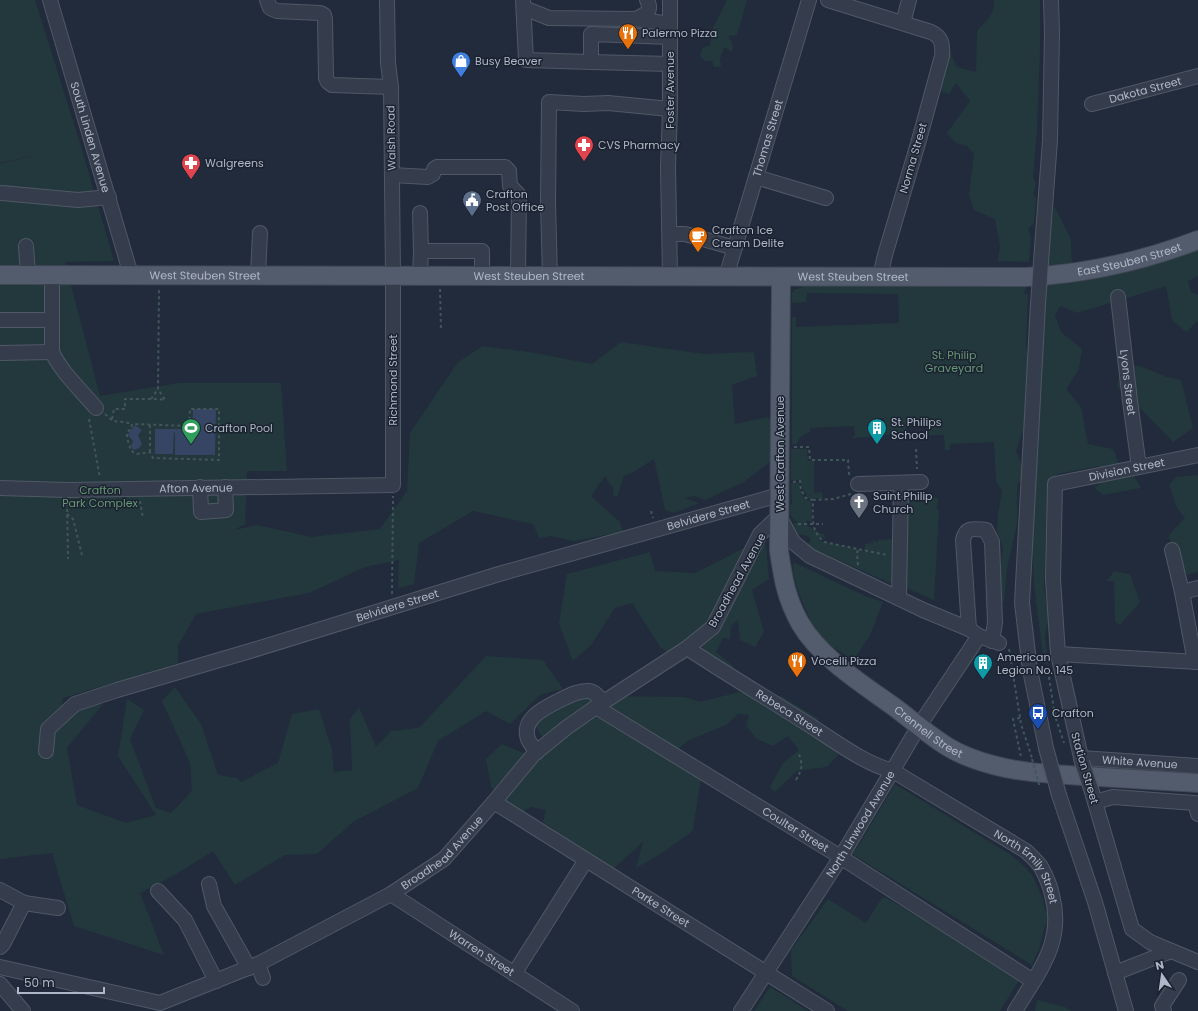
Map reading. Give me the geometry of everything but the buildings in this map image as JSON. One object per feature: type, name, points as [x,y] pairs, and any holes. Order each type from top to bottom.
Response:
[{"type":"main road","name":"East Steuben Street","points":[[1059,275],[1140,260],[1198,240]]},
{"type":"main road","name":"West Steuben Street","points":[[0,275],[1026,277],[1059,275]]},
{"type":"main road","name":"West Crafton Avenue","points":[[781,277],[784,488],[786,520]]},
{"type":"main road","name":"Crennell Street","points":[[786,520],[779,551],[784,586],[800,624],[816,644],[833,661],[948,747],[969,758],[1000,767],[1036,773],[1198,783]]},
{"type":"street","name":"South Linden Avenue","points":[[50,0],[132,275]]},
{"type":"street","points":[[267,0],[270,8],[277,11],[320,13],[324,15],[326,78],[332,85],[391,87]]},
{"type":"street","name":"Walsh Road","points":[[387,0],[388,63],[391,87],[393,276]]},
{"type":"street","points":[[635,19],[645,16],[649,10],[647,0]]},
{"type":"street","name":"Foster Avenue","points":[[670,0],[670,109],[668,167],[670,276]]},
{"type":"street","name":"Thomas Street","points":[[726,276],[809,0]]},
{"type":"street","points":[[828,0],[903,23],[909,0]]},
{"type":"street","points":[[1051,0],[1052,33],[1050,140],[1038,304],[1022,603],[1030,670],[1046,748],[1058,795],[1095,902],[1126,1011]]},
{"type":"street","points":[[524,4],[549,18],[635,19],[670,30]]},
{"type":"street","points":[[524,4],[526,60],[670,64]]},
{"type":"street","name":"Norma Street","points":[[880,277],[942,56],[940,39],[937,35],[903,23]]},
{"type":"street","points":[[591,62],[591,34],[670,30]]},
{"type":"street","name":"Dakota Street","points":[[1092,104],[1198,76]]},
{"type":"street","points":[[550,276],[548,204],[549,102],[584,104],[608,103],[670,109]]},
{"type":"street","points":[[392,175],[428,177],[433,174],[434,168],[437,167],[505,167],[509,171],[510,186],[519,195],[518,276]]},
{"type":"street","points":[[756,177],[826,198]]},
{"type":"street","points":[[2,193],[78,200],[109,197]]},
{"type":"street","points":[[420,213],[420,276]]},
{"type":"street","points":[[258,275],[260,232]]},
{"type":"street","points":[[670,234],[685,234],[735,248]]},
{"type":"street","points":[[26,246],[28,275]]},
{"type":"street","points":[[421,251],[482,251],[482,276]]},
{"type":"street","points":[[52,275],[52,352],[92,413]]},
{"type":"street","name":"Richmond Street","points":[[393,276],[393,485]]},
{"type":"street","name":"Lyons Street","points":[[1118,297],[1139,467]]},
{"type":"street","points":[[0,320],[51,320]]},
{"type":"street","points":[[0,353],[52,352]]},
{"type":"street","name":"Division Street","points":[[1055,484],[1198,455]]},
{"type":"street","points":[[853,484],[919,482]]},
{"type":"street","points":[[899,598],[901,483]]},
{"type":"street","name":"Station Street","points":[[1055,484],[1053,579],[1058,654],[1082,760],[1132,929],[1150,942],[1170,951]]},
{"type":"street","name":"Afton Avenue","points":[[0,488],[67,490],[102,488],[393,485]]},
{"type":"street","points":[[200,487],[201,512],[226,510],[225,487]]},
{"type":"street","name":"Belvidere Street","points":[[46,751],[48,730],[75,704],[784,488]]},
{"type":"street","name":"West Crafton Avenue","points":[[786,520],[793,542],[810,556],[989,638]]},
{"type":"street","name":"Broadhead Avenue","points":[[0,967],[165,1007],[216,981],[254,966],[391,894],[444,858],[534,754],[566,728],[687,648],[713,628],[760,534],[786,520]]},
{"type":"street","points":[[970,529],[986,530],[992,542],[995,622],[989,638],[963,540],[966,532],[970,529]]},
{"type":"street","points":[[1058,654],[1196,662],[1172,550]]},
{"type":"street","points":[[1182,592],[1198,588]]},
{"type":"street","name":"North Linwood Avenue","points":[[741,1011],[840,857],[919,726],[989,638]]},
{"type":"street","name":"Rebeca Street","points":[[687,648],[858,755],[881,768],[893,771]]},
{"type":"street","name":"Coulter Street","points":[[537,752],[530,742],[528,733],[529,723],[535,714],[566,697],[580,692],[593,692],[597,695],[600,705],[1033,981]]},
{"type":"street","name":"White Avenue","points":[[1082,760],[1198,766]]},
{"type":"street","name":"North Emily Street","points":[[893,771],[1026,851],[1040,866],[1049,883],[1055,906],[1056,923],[1054,938],[1045,961],[1015,1011]]},
{"type":"street","points":[[1093,797],[1113,796],[1195,803],[1198,814]]},
{"type":"street","name":"Parke Street","points":[[494,802],[827,1011]]},
{"type":"street","points":[[514,974],[586,860]]},
{"type":"street","points":[[209,884],[214,906],[263,978]]},
{"type":"street","points":[[0,890],[24,903],[58,908]]},
{"type":"street","points":[[158,891],[185,920],[216,981]]},
{"type":"street","name":"Warren Street","points":[[391,894],[572,1011]]},
{"type":"street","points":[[0,947],[24,903]]},
{"type":"street","points":[[1115,972],[1170,951],[1198,962]]},
{"type":"street","points":[[1164,1011],[1162,1006],[1179,980]]},
{"type":"street","points":[[0,984],[23,1011]]},
{"type":"path","points":[[112,419],[114,409],[125,409],[125,399],[165,400],[158,389],[159,286]]},
{"type":"path","points":[[440,286],[441,331]]},
{"type":"path","points":[[151,399],[158,389]]},
{"type":"path","points":[[102,488],[92,413],[132,424],[189,426],[190,409],[219,409],[219,460],[153,458],[150,452],[150,425]]},
{"type":"path","points":[[132,424],[127,432],[127,438],[131,451],[137,454],[150,452]]},
{"type":"path","points":[[784,488],[800,481],[803,495],[806,498],[813,500],[833,499],[853,484],[848,460],[810,460],[809,447],[789,447]]},
{"type":"path","points":[[916,449],[919,482]]},
{"type":"path","points":[[392,584],[393,485]]},
{"type":"path","points":[[137,488],[143,518]]},
{"type":"path","points":[[67,490],[68,559]]},
{"type":"path","points":[[860,500],[867,499]]},
{"type":"path","points":[[813,500],[813,524],[817,536],[824,542],[900,558]]},
{"type":"path","points":[[651,511],[654,521]]},
{"type":"path","points":[[67,514],[73,519],[82,555]]},
{"type":"path","points":[[786,520],[824,524]]},
{"type":"path","points":[[857,567],[859,563],[857,554],[858,548]]},
{"type":"path","points":[[989,638],[1020,718],[1040,788]]},
{"type":"path","points":[[1055,716],[1065,746]]},
{"type":"path","points":[[1020,718],[1013,719],[1022,758]]},
{"type":"path","points":[[796,780],[802,772],[801,761],[798,754]]},
{"type":"green space","name":"Crafton Park Complex","points":[[0,0],[35,0],[80,143],[114,261],[65,262],[100,396],[179,383],[281,383],[287,471],[247,471],[245,524],[234,530],[257,525],[312,537],[380,529],[407,491],[410,433],[458,362],[483,346],[535,353],[592,364],[621,342],[704,354],[754,352],[757,376],[732,385],[735,424],[768,417],[777,431],[776,457],[744,482],[705,500],[694,496],[685,498],[699,503],[674,513],[665,510],[654,459],[632,473],[624,476],[617,497],[613,495],[613,486],[610,485],[605,476],[591,496],[620,522],[623,532],[573,541],[551,536],[539,538],[533,524],[473,511],[419,543],[414,584],[398,588],[399,560],[365,567],[309,593],[196,614],[178,646],[178,663],[63,698],[62,706],[103,704],[67,748],[77,805],[126,823],[156,815],[118,756],[127,699],[144,710],[130,739],[156,808],[171,813],[192,791],[190,763],[162,701],[175,687],[201,724],[218,775],[237,778],[241,782],[278,763],[292,714],[319,709],[332,750],[334,772],[352,770],[350,719],[359,707],[376,747],[391,731],[419,728],[486,656],[543,660],[563,689],[540,695],[510,724],[486,711],[438,741],[418,788],[353,822],[317,854],[285,855],[235,885],[213,851],[175,875],[140,893],[164,955],[74,926],[52,853],[0,859],[0,164],[36,155],[0,163]]},
{"type":"green space","points":[[727,0],[747,0],[737,35],[728,36],[733,45],[732,52],[724,47],[720,59],[721,67],[714,67],[712,61],[705,61],[700,56],[703,47],[710,46],[712,30]]},
{"type":"green space","points":[[994,0],[1040,0],[1037,130],[1033,177],[1036,184],[1033,194],[1036,198],[1034,223],[1028,229],[1031,237],[1029,262],[998,261],[1000,246],[995,219],[974,210],[969,195],[974,154],[967,146],[956,143],[947,133],[970,101],[956,83],[949,94],[942,92],[941,77],[937,64],[950,52],[957,67],[976,72],[977,30],[992,13]]},
{"type":"green space","points":[[1054,206],[1071,239],[1072,267],[1198,233],[1198,276],[1188,281],[1191,292],[1198,295],[1198,321],[1186,332],[1172,320],[1166,286],[1077,313],[1060,306],[1055,316],[1061,332],[1082,349],[1079,369],[1066,389],[1081,407],[1088,444],[1113,449],[1123,474],[1132,473],[1141,488],[1103,495],[1094,488],[1107,478],[1099,466],[1057,474],[1051,484],[1047,504],[1044,588],[1049,617],[1045,636],[1048,664],[1044,663],[1034,585],[1032,516],[1038,376],[1044,321],[1049,243]]},
{"type":"green space","name":"St. Philip Graveyard","points":[[802,286],[1027,286],[1024,294],[1028,294],[1026,347],[1030,364],[1025,394],[1025,425],[1016,451],[1023,468],[1023,477],[1017,485],[1017,523],[1007,569],[1004,602],[999,601],[1003,548],[997,532],[1002,491],[996,481],[994,442],[950,444],[950,450],[945,450],[944,435],[927,435],[926,422],[906,423],[907,433],[885,435],[884,418],[873,419],[874,434],[872,437],[853,438],[855,435],[854,426],[810,428],[810,432],[802,436],[797,444],[792,444],[792,317],[796,317],[796,327],[899,323],[898,294],[807,293],[806,302],[792,303],[792,293],[795,289],[802,288]]},
{"type":"green space","points":[[1122,366],[1140,366],[1167,377],[1181,380],[1193,428],[1173,442],[1117,386]]},
{"type":"green space","points":[[791,449],[807,450],[808,461],[814,461],[814,493],[822,492],[823,498],[808,498],[800,480],[791,480]]},
{"type":"green space","points":[[1198,475],[1198,572],[1187,575],[1168,536],[1185,518],[1177,508],[1169,485],[1176,477]]},
{"type":"green space","points":[[791,483],[799,483],[802,495],[808,501],[811,501],[812,522],[806,520],[807,526],[819,533],[824,534],[825,538],[821,537],[819,540],[820,541],[864,551],[865,544],[873,543],[875,540],[875,542],[878,542],[878,540],[895,539],[895,577],[890,583],[818,551],[815,554],[803,544],[808,544],[811,539],[805,535],[796,535],[791,525],[798,522],[793,519],[790,513],[790,505],[792,504]]},
{"type":"green space","points":[[930,497],[938,498],[937,510],[939,511],[934,600],[906,588],[908,499]]},
{"type":"green space","points":[[760,540],[766,545],[769,579],[752,590],[764,632],[755,647],[740,640],[738,620],[731,626],[730,639],[723,638],[716,652],[733,666],[730,670],[692,655],[682,662],[661,648],[632,603],[615,608],[591,645],[573,661],[559,624],[567,574],[650,552],[655,571],[695,573]]},
{"type":"green space","points":[[793,562],[865,596],[883,602],[870,635],[853,661],[840,651],[815,639],[807,627],[810,618],[795,582]]},
{"type":"green space","points":[[1114,571],[1130,574],[1140,602],[1120,625],[1115,621],[1114,581],[1107,581]]},
{"type":"green space","points":[[739,692],[755,697],[781,696],[819,719],[815,733],[840,753],[827,767],[797,771],[775,792],[770,787],[783,763],[799,750],[788,736],[773,746],[757,739],[746,726],[749,715],[738,714],[726,725],[687,741],[675,752],[701,778],[693,829],[690,833],[662,853],[636,868],[643,842],[614,868],[592,856],[543,822],[546,810],[531,807],[520,813],[502,811],[491,786],[486,759],[502,744],[528,755],[544,740],[534,723],[544,713],[589,696],[685,697],[700,702]]},
{"type":"green space","points":[[895,784],[1011,855],[1032,875],[1043,899],[1045,910],[1050,918],[1045,926],[1039,949],[1032,965],[852,854]]},
{"type":"green space","points":[[885,897],[1021,977],[1000,1011],[848,1011],[792,976],[791,950],[828,899],[866,923],[881,899]]},
{"type":"green space","points":[[770,987],[808,1011],[754,1011]]},
{"type":"green space","points":[[1037,1000],[1065,1007],[1071,1011],[1035,1011]]},
{"type":"water","points":[[193,409],[216,409],[215,455],[175,455],[174,432],[173,454],[155,454],[155,429],[192,429]]},
{"type":"water","points":[[135,425],[142,430],[138,435],[142,444],[139,448],[133,450],[131,446],[133,441],[128,435]]},
{"type":"place","name":"Palermo Pizza","points":[[628,50]]},
{"type":"place","name":"Busy Beaver","points":[[461,78]]},
{"type":"place","name":"CVS Pharmacy","points":[[584,162]]},
{"type":"place","name":"Walgreens","points":[[191,180]]},
{"type":"place","name":"Crafton Post Office","points":[[472,217]]},
{"type":"place","name":"Crafton Ice Cream Delite","points":[[698,253]]},
{"type":"place","name":"Crafton Pool","points":[[191,445]]},
{"type":"place","name":"St. Philips School","points":[[877,445]]},
{"type":"place","name":"Saint Philip Church","points":[[859,519]]},
{"type":"place","name":"Vocelli Pizza","points":[[797,678]]},
{"type":"place","name":"American Legion No. 145","points":[[983,680]]},
{"type":"place","name":"Crafton","points":[[1038,730]]}]
